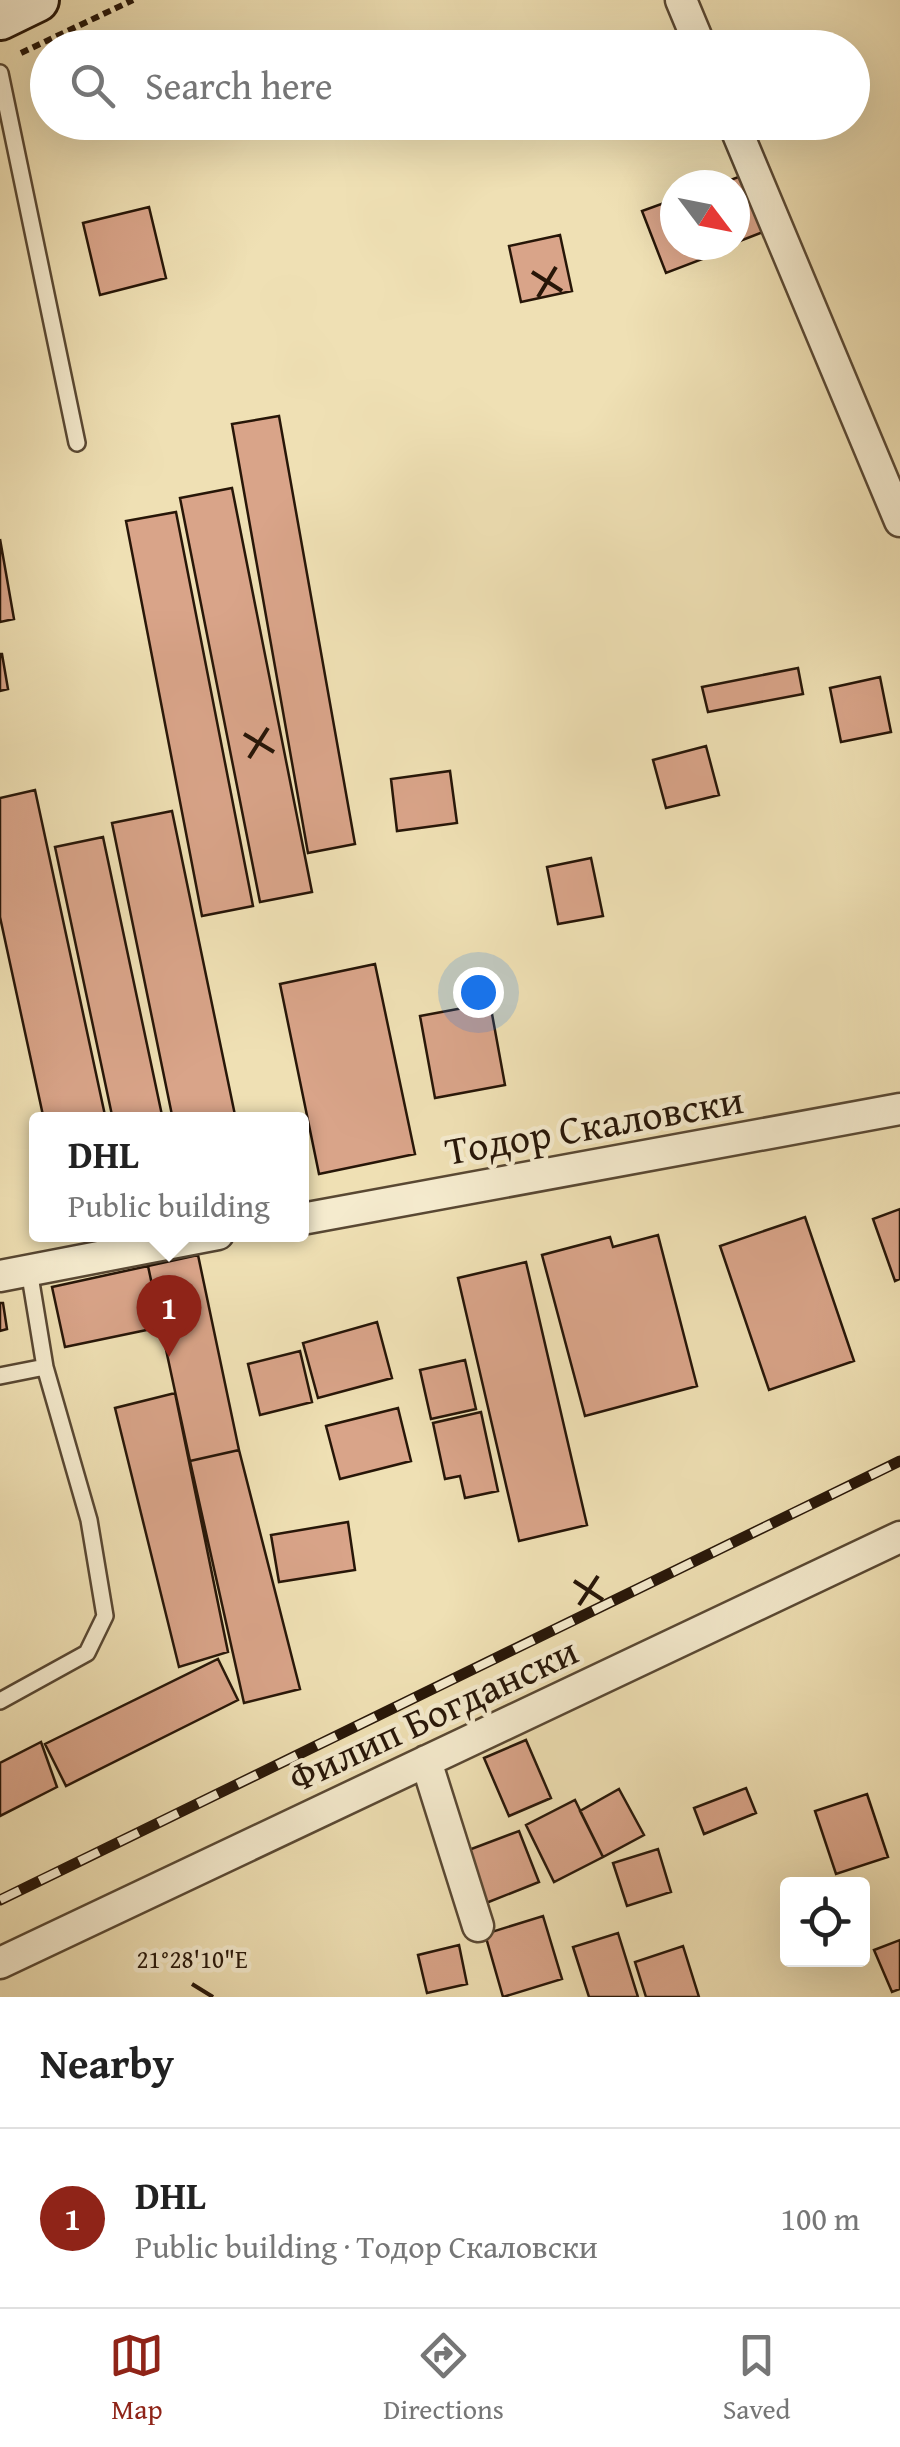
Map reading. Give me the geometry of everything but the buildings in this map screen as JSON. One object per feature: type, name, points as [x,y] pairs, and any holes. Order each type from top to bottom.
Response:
[{"type":"main road","points":[[6,37],[37,0]]},
{"type":"street","points":[[681,0],[694,30]]},
{"type":"street","points":[[740,140],[900,521]]},
{"type":"street","name":"Тодор Скаловски","points":[[309,1218],[900,1109]]},
{"type":"street","points":[[14,1273],[176,1242]]},
{"type":"street","name":"Филип Богдански","points":[[0,1964],[900,1538]]},
{"type":"street","points":[[426,1762],[478,1926]]},
{"type":"lane","points":[[0,73],[77,444]]},
{"type":"lane","points":[[0,1701],[87,1653],[106,1616],[89,1520],[14,1273]]},
{"type":"lane","points":[[0,1376],[45,1366]]},
{"type":"path","points":[[6,37],[132,0]]},
{"type":"railway","points":[[0,1900],[900,1461]]},
{"type":"place","name":"DHL","points":[[169,1357]]}]
